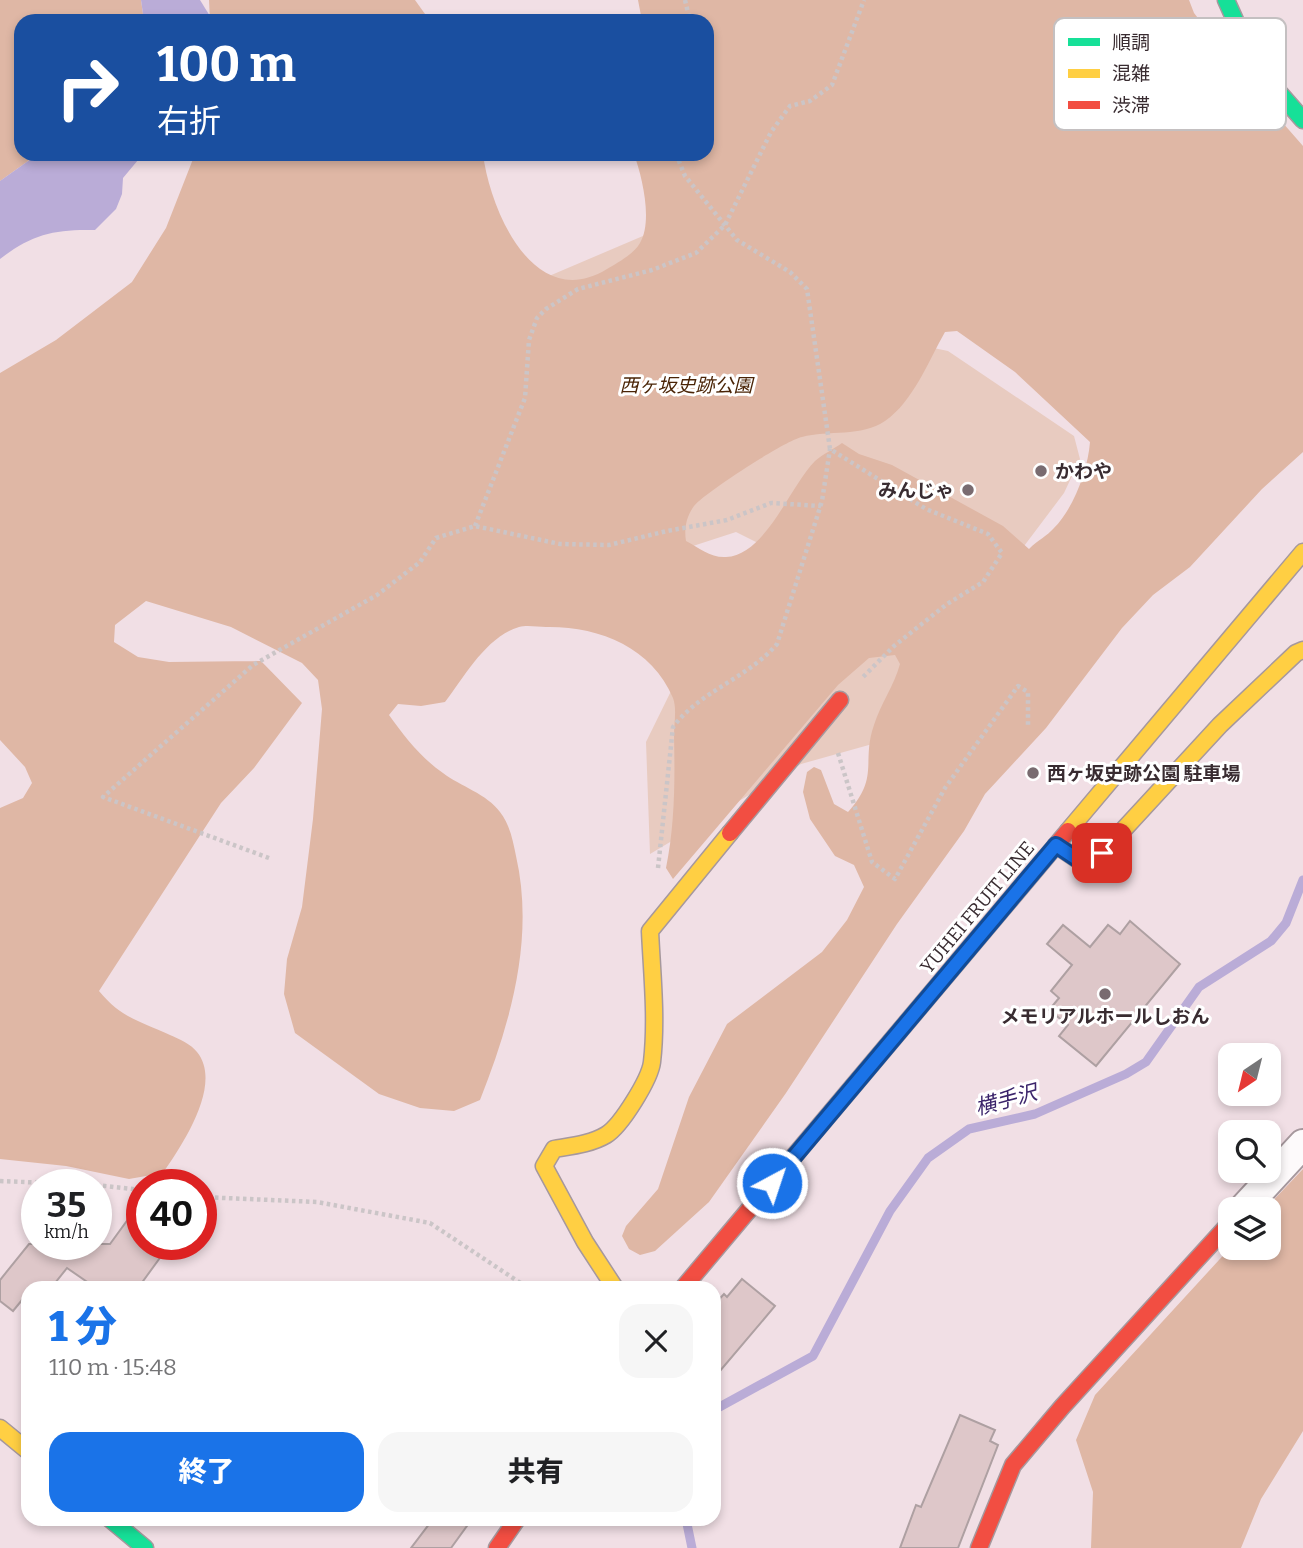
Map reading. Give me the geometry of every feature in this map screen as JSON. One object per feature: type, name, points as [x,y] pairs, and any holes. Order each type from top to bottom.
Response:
[{"type":"main road","points":[[1226,0],[1234,18]]},
{"type":"main road","points":[[1286,101],[1303,120]]},
{"type":"main road","name":"YUHEI FRUIT LINE","points":[[689,1281],[1303,552]]},
{"type":"main road","points":[[1056,845],[1080,861],[1102,853],[1220,725],[1296,653],[1303,650]]},
{"type":"main road","points":[[610,1281],[585,1242],[544,1166],[554,1149],[586,1143],[608,1133],[628,1111],[652,1065],[653,987],[650,930],[840,699]]},
{"type":"main road","points":[[979,1548],[1013,1465],[1062,1406],[1218,1236]]},
{"type":"main road","points":[[0,1428],[21,1445]]},
{"type":"main road","points":[[118,1526],[145,1548]]},
{"type":"main road","points":[[497,1548],[512,1526]]},
{"type":"street","points":[[1254,1197],[1303,1144]]},
{"type":"path","points":[[475,526],[525,398],[529,340],[537,318],[546,309],[578,289],[652,271],[696,253],[725,225],[771,132],[790,106],[810,101],[832,85],[864,0]]},
{"type":"path","points":[[656,880],[673,727],[685,710],[765,658],[777,644],[821,506],[830,449],[807,289],[790,272],[737,240],[685,176],[679,161]]},
{"type":"path","points":[[830,449],[926,509],[988,534],[1002,553],[983,582],[947,604],[894,646],[840,699]]},
{"type":"path","points":[[269,858],[103,797],[253,665],[377,595],[420,562],[436,538],[475,526],[560,544],[609,545],[727,520],[771,503],[821,506]]},
{"type":"path","points":[[827,716],[872,862],[895,879],[945,788],[1018,686],[1028,692],[1028,726]]},
{"type":"path","points":[[0,1181],[21,1182]]},
{"type":"path","points":[[217,1198],[317,1202],[430,1223],[517,1281]]},
{"type":"green space","points":[[0,0],[141,0],[143,14],[14,14],[14,161],[28,161],[0,181]]},
{"type":"green space","points":[[209,0],[415,0],[425,14],[210,14]]},
{"type":"green space","points":[[638,0],[1189,0],[1198,18],[1054,18],[1054,130],[1286,130],[1286,127],[1303,146],[1303,452],[1262,489],[1190,567],[1153,595],[1122,628],[1046,728],[985,794],[964,831],[897,924],[786,1093],[709,1202],[655,1251],[640,1255],[629,1249],[622,1236],[626,1226],[658,1189],[689,1097],[727,1024],[822,952],[847,920],[864,887],[854,865],[835,856],[810,819],[803,792],[807,772],[814,767],[821,770],[834,804],[848,812],[858,800],[867,779],[870,738],[874,725],[900,664],[895,655],[869,658],[838,685],[673,879],[666,868],[674,802],[674,702],[664,680],[652,665],[637,653],[621,643],[585,630],[519,627],[496,639],[486,648],[445,702],[421,706],[398,704],[389,715],[420,753],[443,773],[488,800],[503,817],[512,839],[521,887],[521,950],[510,1011],[480,1100],[454,1111],[420,1108],[379,1094],[295,1033],[284,994],[287,959],[302,907],[313,819],[322,709],[318,680],[302,663],[231,627],[146,601],[115,625],[114,642],[138,657],[169,662],[261,661],[302,703],[254,768],[221,803],[99,991],[123,1013],[181,1040],[197,1052],[204,1065],[203,1097],[189,1130],[166,1169],[126,1169],[126,1178],[112,1175],[112,1169],[81,1169],[0,1159],[0,808],[23,798],[32,783],[25,767],[0,740],[0,373],[56,340],[132,282],[166,228],[192,161],[484,161],[495,202],[506,227],[520,249],[538,267],[558,278],[581,279],[607,269],[634,251],[644,234],[645,199],[636,161],[714,161],[714,14],[641,14]],"holes":[[[957,331],[1015,372],[1090,442],[1086,464],[1068,510],[1051,531],[1029,549],[1003,526],[892,465],[859,454],[842,443],[815,461],[776,518],[753,545],[726,557],[715,556],[686,541],[686,523],[694,506],[728,479],[763,457],[793,440],[812,435],[866,429],[876,426],[895,413],[912,392],[945,332]]]},
{"type":"green space","name":"西ヶ坂史跡公園","points":[[657,230],[919,345],[948,351],[1074,436],[1080,459],[1064,493],[876,743],[801,764],[650,854],[646,742],[674,685],[768,548],[736,532],[653,559],[542,279]]},
{"type":"green space","points":[[1303,1169],[1303,1431],[1261,1499],[1241,1548],[1091,1548],[1093,1492],[1076,1440],[1095,1395],[1219,1260],[1281,1260],[1281,1197],[1276,1197]]},
{"type":"shaded area","points":[[141,0],[200,0],[209,14],[143,14]]},
{"type":"shaded area","points":[[28,161],[137,161],[123,178],[122,194],[116,209],[95,230],[44,235],[23,244],[0,259],[0,181]]},
{"type":"building","name":"メモリアルホールしおん","points":[[1130,921],[1180,964],[1096,1066],[1059,1036],[1068,1025],[1049,1010],[1059,998],[1051,991],[1072,965],[1047,944],[1063,925],[1090,947],[1108,925],[1120,934]]},
{"type":"building","points":[[126,1222],[126,1260],[158,1260],[143,1281],[86,1281],[67,1268],[57,1281],[21,1281],[21,1301],[13,1311],[0,1301],[0,1280],[21,1254],[21,1260],[112,1260],[112,1241]]},
{"type":"building","points":[[742,1279],[775,1306],[721,1370],[721,1297],[724,1294],[727,1297]]},
{"type":"building","points":[[960,1415],[995,1430],[990,1441],[998,1445],[958,1548],[900,1548],[916,1505],[921,1507]]},
{"type":"building","points":[[428,1526],[467,1526],[451,1548],[411,1548]]},
{"type":"waterway","name":"横手沢","points":[[721,1406],[813,1356],[890,1211],[928,1158],[969,1129],[1035,1114],[1126,1074],[1146,1062],[1199,987],[1271,941],[1286,923],[1303,880]]},
{"type":"waterway","name":"横手沢","points":[[687,1526],[692,1548]]},
{"type":"traffic: fast","points":[[1226,0],[1234,18]]},
{"type":"traffic: fast","points":[[1286,101],[1303,120]]},
{"type":"traffic: fast","points":[[118,1526],[145,1548]]},
{"type":"traffic: slow","points":[[1068,831],[1303,552]]},
{"type":"traffic: slow","points":[[1056,845],[1080,861],[1102,853],[1220,725],[1296,653],[1303,650]]},
{"type":"traffic: slow","points":[[610,1281],[585,1242],[544,1166],[554,1149],[587,1143],[606,1135],[627,1112],[641,1090],[652,1062],[654,1029],[650,931],[730,833]]},
{"type":"traffic: slow","points":[[0,1428],[21,1445]]},
{"type":"traffic: jam","points":[[730,833],[840,700]]},
{"type":"traffic: jam","points":[[689,1281],[1068,831]]},
{"type":"traffic: jam","points":[[979,1548],[1013,1465],[1062,1407],[1218,1236]]},
{"type":"traffic: jam","points":[[497,1548],[512,1526]]},
{"type":"place","name":"かわや","points":[[1041,471]]},
{"type":"place","name":"みんじゃ","points":[[968,490]]},
{"type":"place","name":"西ヶ坂史跡公園 駐車場","points":[[1033,773]]},
{"type":"place","name":"メモリアルホールしおん","points":[[1105,994]]},
{"type":"route","points":[[772,1183],[1056,845],[1080,861],[1102,853]]}]
